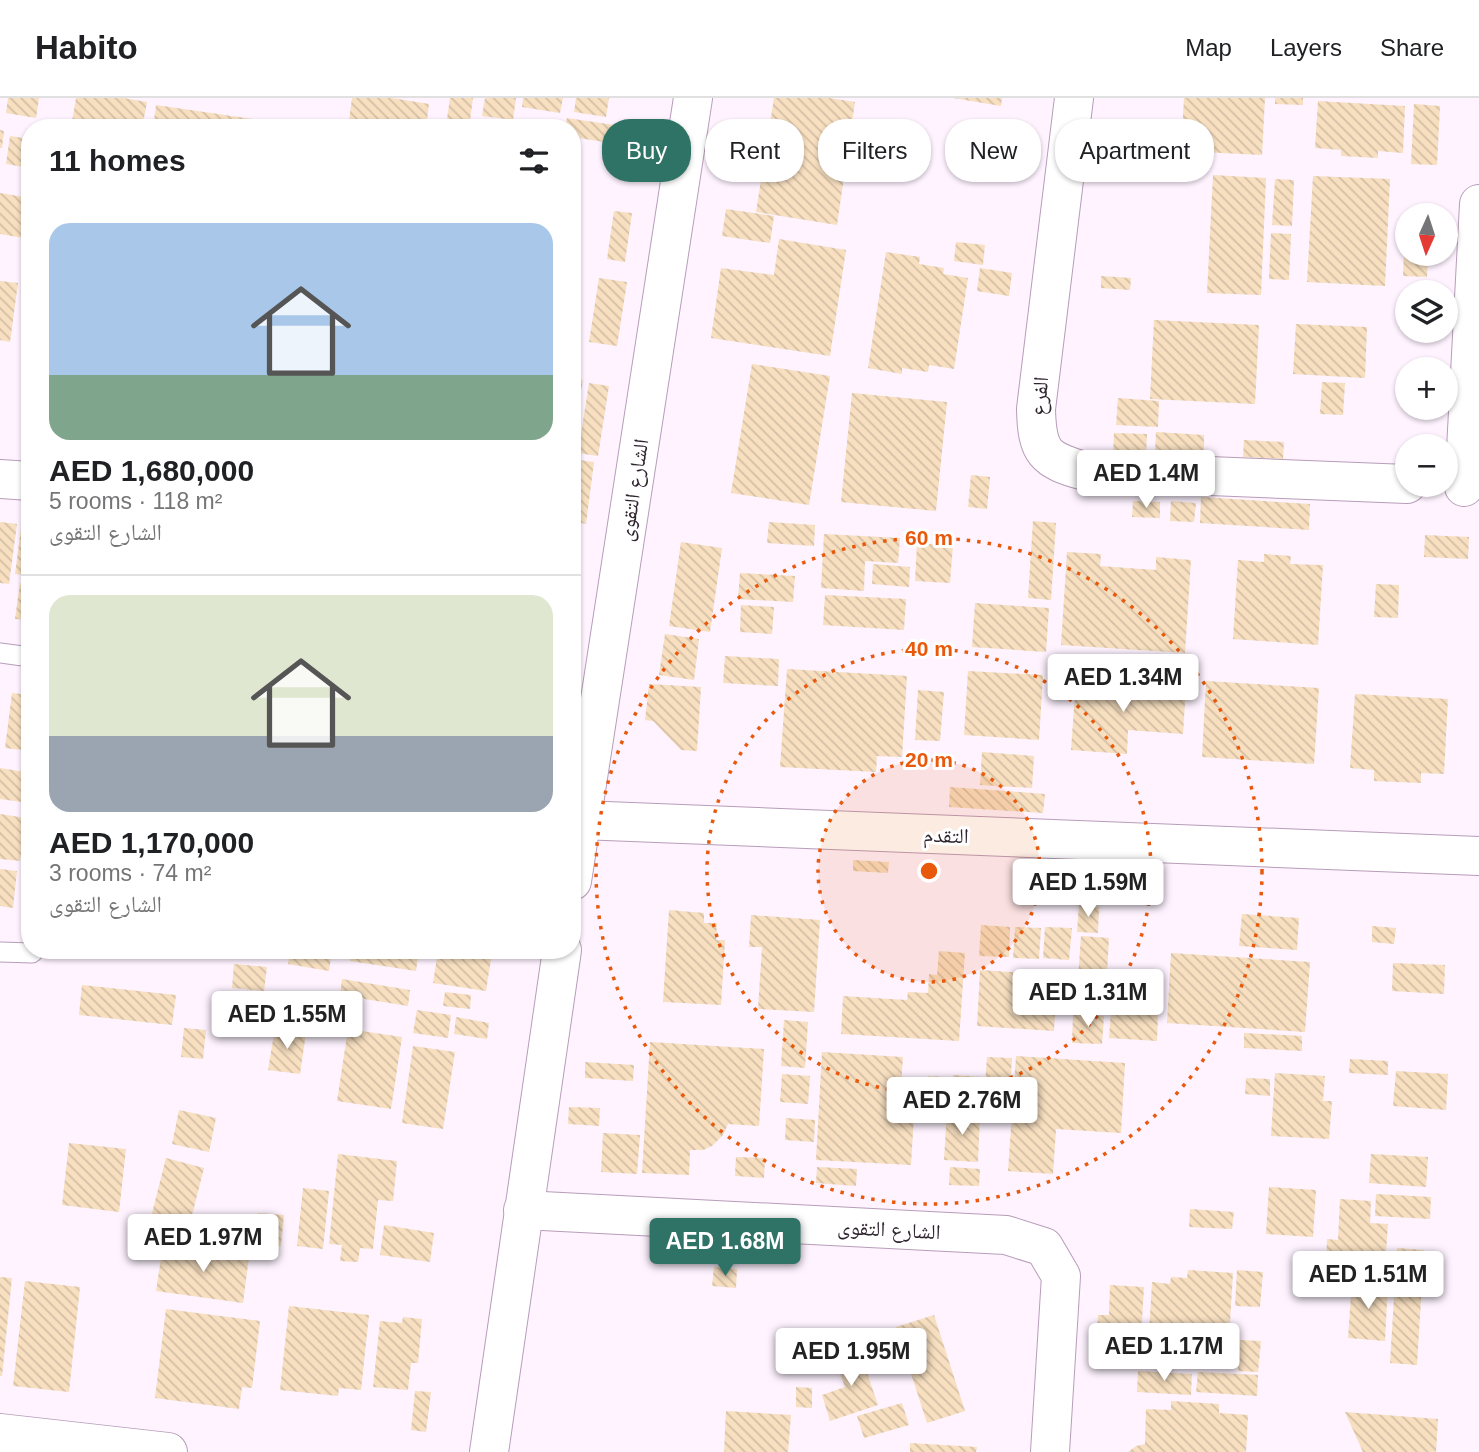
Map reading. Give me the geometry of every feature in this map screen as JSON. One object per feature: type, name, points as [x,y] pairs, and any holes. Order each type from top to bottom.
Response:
[{"type":"street","name":"الشارع التقوى","points":[[581,820],[693,98]]},
{"type":"street","name":"الفرع","points":[[1074,98],[1036,409],[1037,432],[1044,453],[1062,464],[1086,471],[1395,484]]},
{"type":"street","points":[[1472,487],[1479,204]]},
{"type":"street","points":[[0,479],[21,480]]},
{"type":"street","name":"التقدم","points":[[581,820],[1479,856]]},
{"type":"street","points":[[489,1452],[561,959]]},
{"type":"street","name":"الشارع التقوى","points":[[523,1210],[1006,1235],[1044,1247],[1060,1276],[1050,1452]]},
{"type":"street","points":[[0,1433],[168,1452]]},
{"type":"lane","points":[[0,653],[21,656]]},
{"type":"lane","points":[[0,952],[21,953]]},
{"type":"building","points":[[8,98],[39,98],[36,118],[6,113]]},
{"type":"building","points":[[76,98],[123,98],[147,102],[144,119],[72,119]]},
{"type":"building","points":[[352,98],[392,98],[429,104],[427,119],[349,119]]},
{"type":"building","points":[[450,98],[473,98],[470,119],[447,119]]},
{"type":"building","points":[[485,98],[516,98],[513,119],[482,116]]},
{"type":"building","points":[[523,98],[563,98],[560,113],[522,107]]},
{"type":"building","points":[[576,98],[609,98],[606,117],[574,112]]},
{"type":"building","points":[[774,98],[829,98],[855,102],[853,119],[818,119],[818,182],[843,182],[837,225],[756,212],[761,182],[804,182],[804,119],[771,119]]},
{"type":"building","points":[[953,98],[1002,98],[1001,106]]},
{"type":"building","points":[[1184,98],[1265,98],[1262,155],[1214,153],[1214,119],[1183,119]]},
{"type":"building","points":[[1275,98],[1303,98],[1303,105],[1275,104]]},
{"type":"building","points":[[1318,101],[1405,106],[1403,153],[1378,151],[1378,158],[1341,156],[1341,150],[1315,148]]},
{"type":"building","points":[[1414,104],[1440,106],[1437,165],[1411,164]]},
{"type":"building","points":[[156,105],[252,119],[154,119]]},
{"type":"building","points":[[581,120],[602,123],[602,142],[581,138]]},
{"type":"building","points":[[0,130],[4,131],[2,148],[0,148]]},
{"type":"building","points":[[10,136],[21,138],[21,166],[6,164]]},
{"type":"building","points":[[1214,175],[1266,178],[1261,295],[1207,293]]},
{"type":"building","points":[[1313,176],[1390,179],[1385,286],[1307,282]]},
{"type":"building","points":[[1275,179],[1294,180],[1292,226],[1272,225]]},
{"type":"building","points":[[0,193],[21,196],[21,238],[0,234]]},
{"type":"building","points":[[726,209],[774,216],[770,243],[722,236]]},
{"type":"building","points":[[614,211],[632,213],[625,262],[607,259]]},
{"type":"building","points":[[1271,233],[1291,234],[1289,280],[1269,279]]},
{"type":"building","points":[[779,239],[846,250],[830,356],[711,338],[721,268],[774,275]]},
{"type":"building","points":[[956,242],[985,245],[983,265],[954,261]]},
{"type":"building","points":[[886,252],[920,257],[919,264],[944,268],[943,274],[968,278],[954,369],[929,365],[928,372],[902,368],[902,374],[868,368]]},
{"type":"building","points":[[1403,266],[1427,266],[1427,277],[1403,276]]},
{"type":"building","points":[[980,268],[1012,273],[1009,296],[977,291]]},
{"type":"building","points":[[1101,276],[1131,278],[1130,290],[1101,288]]},
{"type":"building","points":[[599,278],[627,282],[617,346],[589,342]]},
{"type":"building","points":[[0,281],[18,283],[10,342],[0,340]]},
{"type":"building","points":[[1154,320],[1259,325],[1255,404],[1150,399]]},
{"type":"building","points":[[1296,324],[1367,327],[1365,378],[1293,374]]},
{"type":"building","points":[[752,364],[830,376],[809,505],[731,493]]},
{"type":"building","points":[[1322,382],[1345,383],[1343,415],[1320,414]]},
{"type":"building","points":[[589,383],[609,386],[598,456],[581,453],[581,434]]},
{"type":"building","points":[[852,393],[947,402],[936,511],[841,502]]},
{"type":"building","points":[[1118,398],[1159,401],[1158,427],[1116,425]]},
{"type":"building","points":[[1156,432],[1204,435],[1204,455],[1155,452]]},
{"type":"building","points":[[1114,433],[1147,434],[1146,455],[1113,454]]},
{"type":"building","points":[[1244,440],[1284,442],[1283,459],[1243,457]]},
{"type":"building","points":[[581,460],[594,462],[586,524],[581,523]]},
{"type":"building","points":[[971,475],[990,477],[987,509],[968,507]]},
{"type":"building","points":[[1201,497],[1310,504],[1309,530],[1200,523]]},
{"type":"building","points":[[1133,501],[1160,502],[1160,518],[1132,517]]},
{"type":"building","points":[[1171,501],[1196,503],[1194,522],[1170,521]]},
{"type":"building","points":[[1033,521],[1056,523],[1051,600],[1028,598]]},
{"type":"building","points":[[0,522],[17,524],[9,584],[0,583]]},
{"type":"building","points":[[769,522],[815,525],[814,546],[767,543]]},
{"type":"building","points":[[21,529],[21,575],[15,574]]},
{"type":"building","points":[[824,534],[900,538],[898,563],[865,561],[864,591],[821,588]]},
{"type":"building","points":[[1425,535],[1469,537],[1468,559],[1424,557]]},
{"type":"building","points":[[681,542],[722,548],[710,632],[669,626]]},
{"type":"building","points":[[917,543],[953,545],[950,583],[915,581]]},
{"type":"building","points":[[1067,552],[1101,554],[1100,566],[1156,570],[1156,557],[1191,560],[1185,653],[1061,645]]},
{"type":"building","points":[[1264,554],[1291,556],[1290,564],[1323,565],[1318,645],[1233,639],[1238,560],[1264,562]]},
{"type":"building","points":[[873,564],[910,567],[909,587],[872,584]]},
{"type":"building","points":[[740,573],[795,576],[793,602],[738,599]]},
{"type":"building","points":[[20,583],[21,583],[21,619],[15,619]]},
{"type":"building","points":[[1376,584],[1399,585],[1398,618],[1374,617]]},
{"type":"building","points":[[825,595],[906,599],[904,630],[823,625]]},
{"type":"building","points":[[975,603],[1049,608],[1046,652],[972,647]]},
{"type":"building","points":[[741,605],[774,607],[772,634],[740,632]]},
{"type":"building","points":[[665,634],[699,639],[694,680],[659,675]]},
{"type":"building","points":[[725,656],[779,659],[778,686],[723,683]]},
{"type":"building","points":[[787,669],[907,676],[902,757],[877,756],[876,772],[780,767]]},
{"type":"building","points":[[968,671],[1043,675],[1039,740],[964,735]]},
{"type":"building","points":[[1076,680],[1186,687],[1183,734],[1128,730],[1127,754],[1071,750]]},
{"type":"building","points":[[1206,681],[1319,688],[1314,764],[1202,757]]},
{"type":"building","points":[[649,684],[701,687],[697,751],[681,750],[653,721],[645,720]]},
{"type":"building","points":[[918,690],[944,692],[940,741],[915,740]]},
{"type":"building","points":[[12,693],[21,694],[21,750],[5,748]]},
{"type":"building","points":[[1355,694],[1448,699],[1444,774],[1421,773],[1421,783],[1374,781],[1374,770],[1350,768]]},
{"type":"building","points":[[982,752],[1034,756],[1032,788],[980,785]]},
{"type":"building","points":[[0,768],[21,771],[21,802],[0,799]]},
{"type":"building","points":[[950,787],[1045,794],[1043,813],[949,807]]},
{"type":"building","points":[[0,814],[21,817],[20,861],[0,859]]},
{"type":"building","points":[[853,860],[889,862],[888,873],[853,871]]},
{"type":"building","points":[[0,869],[17,871],[13,908],[0,906]]},
{"type":"building","points":[[1079,905],[1099,907],[1098,933],[1077,932]]},
{"type":"building","points":[[669,910],[704,913],[704,923],[717,923],[716,940],[725,940],[721,1005],[663,1002]]},
{"type":"building","points":[[1242,914],[1299,918],[1297,950],[1239,946]]},
{"type":"building","points":[[751,915],[820,920],[814,1012],[758,1009],[762,947],[749,947]]},
{"type":"building","points":[[981,925],[1010,927],[1009,957],[979,956]]},
{"type":"building","points":[[1372,926],[1396,928],[1394,944],[1372,942]]},
{"type":"building","points":[[1015,927],[1041,928],[1039,959],[1013,958]]},
{"type":"building","points":[[1045,927],[1072,928],[1069,960],[1043,958]]},
{"type":"building","points":[[1081,936],[1109,938],[1105,1009],[1076,1007]]},
{"type":"building","points":[[939,951],[965,953],[959,1041],[841,1034],[843,996],[907,1000],[908,992],[928,993],[929,974],[937,975]]},
{"type":"building","points":[[1171,953],[1310,962],[1305,1032],[1167,1023]]},
{"type":"building","points":[[289,959],[331,959],[329,971],[288,964]]},
{"type":"building","points":[[350,959],[418,959],[416,971]]},
{"type":"building","points":[[437,959],[491,959],[486,991],[433,983]]},
{"type":"building","points":[[1393,963],[1445,965],[1444,994],[1392,991]]},
{"type":"building","points":[[234,964],[267,967],[264,991],[232,988]]},
{"type":"building","points":[[980,970],[1057,975],[1054,1031],[977,1026]]},
{"type":"building","points":[[342,979],[410,990],[408,1006],[340,995]]},
{"type":"building","points":[[82,985],[176,995],[172,1025],[79,1015]]},
{"type":"building","points":[[445,992],[471,995],[470,1009],[443,1006]]},
{"type":"building","points":[[417,1010],[451,1015],[448,1038],[413,1033]]},
{"type":"building","points":[[1111,1011],[1158,1014],[1157,1041],[1109,1038]]},
{"type":"building","points":[[1073,1014],[1104,1016],[1102,1044],[1072,1043]]},
{"type":"building","points":[[456,1017],[489,1023],[487,1039],[454,1034]]},
{"type":"building","points":[[784,1020],[808,1022],[805,1068],[781,1066]]},
{"type":"building","points":[[184,1028],[206,1030],[203,1059],[181,1057]]},
{"type":"building","points":[[275,1028],[306,1033],[300,1074],[268,1070]]},
{"type":"building","points":[[348,1029],[402,1037],[391,1109],[337,1101]]},
{"type":"building","points":[[1244,1033],[1302,1036],[1302,1051],[1244,1048]]},
{"type":"building","points":[[650,1042],[764,1049],[759,1126],[728,1124],[723,1135],[712,1146],[703,1150],[690,1150],[689,1175],[642,1173]]},
{"type":"building","points":[[413,1046],[455,1052],[443,1129],[402,1123]]},
{"type":"building","points":[[822,1052],[903,1057],[899,1114],[914,1115],[911,1165],[816,1160]]},
{"type":"building","points":[[1016,1056],[1125,1063],[1121,1133],[1056,1129],[1053,1174],[1008,1171]]},
{"type":"building","points":[[987,1057],[1012,1058],[1008,1116],[983,1114]]},
{"type":"building","points":[[1350,1059],[1388,1061],[1388,1075],[1349,1073]]},
{"type":"building","points":[[585,1062],[634,1065],[633,1081],[585,1078]]},
{"type":"building","points":[[1396,1071],[1448,1074],[1446,1110],[1393,1106]]},
{"type":"building","points":[[1275,1073],[1325,1076],[1323,1101],[1332,1101],[1329,1139],[1271,1136]]},
{"type":"building","points":[[782,1074],[810,1076],[808,1104],[780,1102]]},
{"type":"building","points":[[953,1075],[982,1077],[980,1106],[951,1104]]},
{"type":"building","points":[[928,1076],[948,1077],[947,1093],[928,1092]]},
{"type":"building","points":[[1246,1078],[1270,1079],[1270,1096],[1245,1094]]},
{"type":"building","points":[[906,1093],[921,1095],[920,1110],[904,1109]]},
{"type":"building","points":[[569,1107],[600,1108],[599,1126],[568,1124]]},
{"type":"building","points":[[179,1110],[216,1118],[209,1152],[172,1144]]},
{"type":"building","points":[[947,1111],[980,1114],[978,1162],[944,1160]]},
{"type":"building","points":[[786,1118],[815,1120],[814,1142],[785,1140]]},
{"type":"building","points":[[603,1133],[640,1135],[637,1174],[601,1172]]},
{"type":"building","points":[[69,1143],[126,1149],[119,1212],[62,1205]]},
{"type":"building","points":[[338,1154],[397,1161],[393,1201],[378,1200],[373,1249],[360,1248],[358,1262],[340,1261],[342,1245],[329,1244]]},
{"type":"building","points":[[1371,1154],[1428,1157],[1426,1187],[1369,1183]]},
{"type":"building","points":[[736,1157],[765,1158],[764,1178],[735,1176]]},
{"type":"building","points":[[166,1158],[204,1168],[188,1231],[150,1221]]},
{"type":"building","points":[[817,1167],[857,1169],[856,1186],[816,1183]]},
{"type":"building","points":[[950,1167],[980,1169],[979,1186],[949,1185]]},
{"type":"building","points":[[1269,1187],[1316,1190],[1313,1237],[1266,1234]]},
{"type":"building","points":[[303,1188],[329,1191],[323,1249],[297,1246]]},
{"type":"building","points":[[1376,1194],[1431,1197],[1430,1219],[1375,1216]]},
{"type":"building","points":[[1340,1199],[1371,1201],[1370,1223],[1388,1224],[1385,1266],[1326,1263],[1327,1239],[1338,1240]]},
{"type":"building","points":[[1190,1209],[1234,1212],[1232,1229],[1189,1227]]},
{"type":"building","points":[[258,1213],[284,1215],[281,1246],[254,1243]]},
{"type":"building","points":[[384,1225],[434,1233],[430,1262],[380,1255]]},
{"type":"building","points":[[163,1245],[249,1257],[243,1303],[156,1291]]},
{"type":"building","points":[[1397,1248],[1424,1250],[1417,1365],[1390,1363]]},
{"type":"building","points":[[714,1267],[737,1269],[736,1288],[712,1286]]},
{"type":"building","points":[[1188,1270],[1233,1273],[1228,1355],[1148,1350],[1152,1282],[1170,1284],[1171,1277],[1187,1278]]},
{"type":"building","points":[[1237,1270],[1263,1272],[1260,1307],[1235,1306]]},
{"type":"building","points":[[0,1277],[12,1278],[2,1376],[0,1376]]},
{"type":"building","points":[[25,1281],[80,1287],[69,1392],[13,1386]]},
{"type":"building","points":[[1352,1281],[1388,1283],[1385,1341],[1348,1338]]},
{"type":"building","points":[[1110,1285],[1144,1287],[1140,1354],[1125,1353],[1125,1363],[1096,1361],[1098,1315],[1109,1315]]},
{"type":"building","points":[[289,1306],[369,1315],[361,1390],[339,1388],[338,1396],[280,1390]]},
{"type":"building","points":[[166,1309],[260,1321],[252,1388],[242,1387],[239,1409],[155,1398]]},
{"type":"building","points":[[934,1315],[965,1411],[927,1423],[896,1327]]},
{"type":"building","points":[[403,1317],[422,1319],[418,1363],[411,1363],[408,1390],[373,1387],[380,1321],[402,1323]]},
{"type":"building","points":[[1240,1340],[1261,1341],[1258,1372],[1238,1371]]},
{"type":"building","points":[[859,1349],[878,1405],[830,1421],[822,1395],[845,1387],[834,1357]]},
{"type":"building","points":[[1138,1371],[1192,1374],[1191,1395],[1137,1392]]},
{"type":"building","points":[[1198,1372],[1258,1375],[1257,1396],[1196,1392]]},
{"type":"building","points":[[796,1387],[812,1388],[812,1408],[796,1407]]},
{"type":"building","points":[[415,1391],[431,1392],[426,1432],[411,1430]]},
{"type":"building","points":[[1171,1401],[1219,1404],[1219,1413],[1248,1415],[1246,1452],[1128,1452],[1145,1444],[1146,1409],[1171,1410]]},
{"type":"building","points":[[902,1403],[909,1425],[864,1438],[857,1416]]},
{"type":"building","points":[[726,1411],[791,1415],[788,1452],[724,1452]]},
{"type":"building","points":[[1345,1412],[1438,1419],[1436,1452],[1363,1452]]},
{"type":"building","points":[[910,1443],[977,1447],[976,1452],[910,1452]]}]
